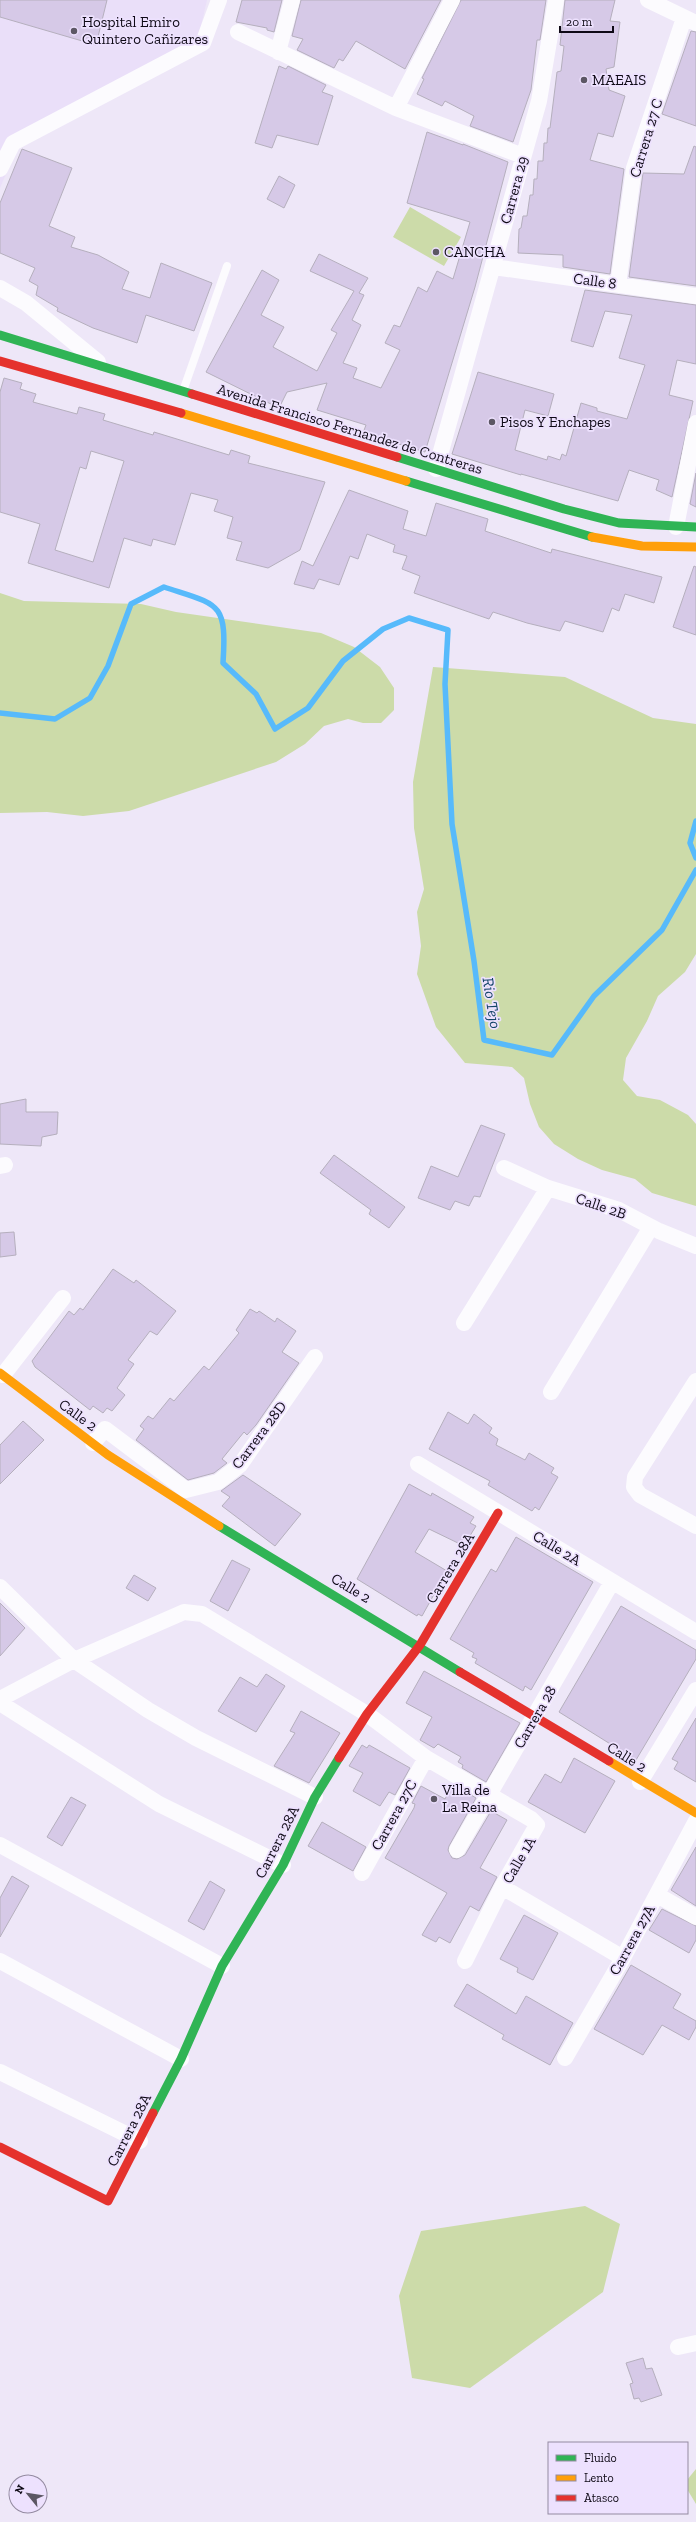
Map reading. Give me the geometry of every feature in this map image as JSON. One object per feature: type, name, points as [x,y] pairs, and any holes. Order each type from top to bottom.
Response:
[{"type":"street","points":[[278,52],[292,0]]},
{"type":"street","points":[[396,108],[452,0]]},
{"type":"street","name":"Carrera 29","points":[[436,469],[494,267],[539,101],[556,0]]},
{"type":"street","points":[[648,0],[690,21]]},
{"type":"street","points":[[0,169],[13,143],[203,42],[217,1]]},
{"type":"street","name":"Carrera 27 C","points":[[618,285],[634,168],[690,21]]},
{"type":"street","points":[[238,32],[396,108],[523,156]]},
{"type":"street","name":"Calle 8","points":[[494,267],[696,296]]},
{"type":"street","points":[[0,288],[26,304],[105,368]]},
{"type":"street","name":"Avenida Francisco Fernandez de Contreras","points":[[0,335],[564,509],[612,521],[676,527],[696,527]]},
{"type":"street","points":[[0,361],[101,389],[356,467],[590,536],[626,545],[673,549],[696,547]]},
{"type":"street","points":[[676,527],[696,424]]},
{"type":"street","name":"Calle 2B","points":[[504,1168],[548,1188],[619,1210],[651,1227],[696,1246]]},
{"type":"street","points":[[464,1323],[548,1188]]},
{"type":"street","points":[[551,1392],[651,1227]]},
{"type":"street","points":[[2,1374],[63,1298]]},
{"type":"street","name":"Carrera 28D","points":[[120,1441],[186,1490],[218,1482],[240,1465],[315,1357]]},
{"type":"street","name":"Calle 2","points":[[2,1374],[108,1454],[241,1540],[420,1645],[640,1782],[696,1813]]},
{"type":"street","points":[[696,1381],[635,1477],[634,1486],[640,1495],[696,1526]]},
{"type":"street","points":[[93,1443],[105,1429],[120,1441],[108,1454]]},
{"type":"street","name":"Calle 2A","points":[[418,1464],[696,1632]]},
{"type":"street","name":"Carrera 28A","points":[[0,2147],[108,2201],[181,2059],[222,1966],[283,1865],[315,1797],[366,1714],[420,1645],[498,1513]]},
{"type":"street","name":"Carrera 28","points":[[457,1850],[536,1717],[612,1582]]},
{"type":"street","points":[[0,1586],[74,1660],[148,1710],[196,1738],[315,1797]]},
{"type":"street","name":"Calle 1A","points":[[0,1699],[74,1660],[184,1612],[202,1614],[366,1714],[426,1758],[489,1794],[537,1825],[536,1831],[502,1888],[622,1958]]},
{"type":"street","points":[[640,1782],[696,1690]]},
{"type":"street","points":[[0,1703],[159,1804],[283,1865]]},
{"type":"street","name":"Carrera 27C","points":[[362,1873],[426,1758]]},
{"type":"street","name":"Carrera 27A","points":[[565,2058],[622,1958],[696,1821]]},
{"type":"street","points":[[0,1845],[222,1966]]},
{"type":"street","points":[[465,1961],[502,1888]]},
{"type":"street","points":[[657,1894],[696,1917]]},
{"type":"street","points":[[0,1961],[181,2059]]},
{"type":"street","points":[[0,2072],[140,2141]]},
{"type":"street","points":[[678,2347],[696,2343]]},
{"type":"lane","points":[[183,392],[227,266]]},
{"type":"shaded area","points":[[0,0],[207,0],[198,39],[17,148],[0,188]]},
{"type":"green space","name":"CANCHA","points":[[410,207],[461,237],[444,266],[393,237]]},
{"type":"green space","points":[[0,593],[24,601],[141,604],[176,612],[321,633],[354,647],[380,667],[394,688],[394,710],[381,723],[363,723],[348,719],[324,726],[305,744],[276,762],[129,811],[83,816],[47,812],[0,813]]},
{"type":"green space","points":[[433,667],[565,677],[653,718],[696,724],[696,954],[685,972],[658,996],[647,1021],[626,1058],[623,1080],[637,1096],[660,1100],[688,1115],[696,1124],[696,1206],[652,1193],[635,1179],[602,1170],[578,1159],[554,1144],[539,1127],[530,1104],[524,1078],[512,1067],[465,1063],[436,1027],[417,974],[421,946],[417,912],[424,889],[414,828],[413,782]]},
{"type":"green space","points":[[585,2206],[620,2224],[603,2292],[470,2388],[412,2378],[399,2296],[421,2231]]},
{"type":"green space","points":[[696,2469],[696,2504],[688,2491],[688,2479]]},
{"type":"building","name":"Hospital Emiro Quintero Cañizares","points":[[0,0],[107,0],[96,45],[0,17]]},
{"type":"building","points":[[242,0],[282,0],[274,32],[267,30],[267,28],[236,22]]},
{"type":"building","points":[[301,0],[441,0],[405,69],[356,41],[343,61],[339,59],[334,68],[297,50],[303,39],[292,36]]},
{"type":"building","points":[[461,0],[546,0],[540,40],[537,40],[531,90],[513,142],[470,126],[474,116],[445,101],[442,106],[417,94],[424,79],[422,78]]},
{"type":"building","points":[[565,0],[615,0],[610,21],[620,22],[614,67],[606,69],[609,90],[625,96],[613,137],[598,133],[590,160],[624,169],[610,274],[563,267],[563,255],[518,253],[519,229],[521,228],[523,216],[527,216],[530,195],[533,195],[534,179],[537,179],[538,161],[543,161],[544,143],[547,143],[548,128],[550,128],[557,72],[561,71],[564,46],[560,45]]},
{"type":"building","points":[[691,31],[696,32],[696,126],[662,114]]},
{"type":"building","points":[[279,66],[286,69],[288,66],[326,85],[322,92],[333,96],[318,145],[277,135],[272,148],[255,143]]},
{"type":"building","points":[[427,132],[463,144],[508,162],[475,287],[425,452],[363,433],[366,425],[317,410],[327,383],[287,392],[279,408],[206,372],[262,270],[279,280],[261,315],[284,327],[273,347],[317,371],[337,333],[331,330],[354,291],[310,271],[319,254],[368,278],[359,293],[364,295],[352,320],[361,325],[343,363],[357,368],[353,378],[381,388],[400,350],[385,343],[394,325],[400,327],[418,287],[427,292],[437,271],[453,279],[470,222],[407,203]]},
{"type":"building","points":[[694,146],[696,147],[696,286],[629,277],[643,173],[684,174]]},
{"type":"building","points":[[22,149],[72,168],[49,226],[75,237],[71,247],[98,255],[129,272],[122,289],[150,298],[161,263],[212,283],[194,331],[146,315],[137,343],[93,328],[57,311],[58,308],[36,295],[38,286],[29,281],[35,268],[0,253],[0,203]]},
{"type":"building","points":[[279,176],[295,185],[284,208],[267,199]]},
{"type":"building","points":[[585,290],[696,305],[696,364],[677,360],[669,395],[693,401],[672,497],[656,490],[659,480],[629,470],[618,501],[521,475],[452,454],[478,372],[554,394],[548,416],[525,410],[515,450],[547,460],[548,456],[560,460],[562,454],[566,456],[581,403],[597,408],[597,411],[627,419],[645,365],[619,358],[632,315],[605,311],[593,347],[571,341]]},
{"type":"building","points":[[4,378],[22,383],[20,389],[36,394],[33,402],[77,414],[79,407],[105,414],[103,420],[153,435],[154,432],[229,455],[231,450],[250,456],[248,463],[325,482],[300,550],[268,568],[236,560],[242,542],[227,538],[233,517],[214,511],[218,500],[191,493],[175,545],[153,539],[151,546],[124,538],[109,588],[28,563],[40,524],[0,512],[0,392]],"holes":[[[91,451],[124,461],[93,562],[55,550],[80,467],[86,469]]]},
{"type":"building","points":[[696,473],[696,507],[690,504]]},
{"type":"building","points":[[349,490],[408,511],[403,529],[426,536],[436,503],[488,519],[485,531],[551,553],[552,549],[662,577],[654,603],[625,594],[619,611],[612,608],[603,632],[565,621],[560,631],[527,623],[493,612],[489,619],[414,593],[420,576],[402,569],[407,556],[393,552],[395,545],[367,534],[358,559],[350,556],[339,585],[319,579],[314,589],[294,584],[302,561],[313,566]]},
{"type":"building","points":[[694,566],[696,567],[696,635],[673,627]]},
{"type":"building","points":[[26,1099],[26,1112],[58,1112],[57,1134],[42,1137],[41,1146],[0,1144],[0,1104]]},
{"type":"building","points":[[481,1125],[505,1134],[480,1197],[474,1196],[469,1206],[455,1201],[450,1210],[418,1198],[431,1166],[458,1177]]},
{"type":"building","points":[[334,1155],[405,1207],[389,1228],[369,1214],[371,1210],[320,1173]]},
{"type":"building","points":[[14,1232],[16,1255],[0,1257],[0,1233]]},
{"type":"building","points":[[113,1269],[134,1283],[136,1280],[176,1311],[157,1335],[150,1331],[128,1360],[134,1364],[117,1388],[125,1395],[112,1411],[107,1408],[103,1413],[93,1406],[90,1410],[35,1367],[32,1361],[69,1311],[74,1315],[80,1308],[83,1310]]},
{"type":"building","points":[[250,1309],[257,1313],[259,1311],[275,1322],[277,1318],[296,1331],[282,1352],[299,1363],[256,1425],[247,1435],[244,1432],[222,1459],[227,1463],[214,1473],[188,1480],[136,1440],[144,1429],[140,1426],[148,1416],[153,1419],[170,1398],[174,1401],[204,1366],[209,1370],[239,1333],[236,1330]]},
{"type":"building","points":[[448,1412],[468,1424],[474,1414],[492,1428],[489,1433],[498,1439],[496,1445],[525,1460],[529,1453],[554,1468],[551,1473],[558,1477],[539,1510],[535,1507],[532,1511],[488,1485],[490,1481],[429,1449]]},
{"type":"building","points":[[23,1421],[44,1440],[0,1484],[0,1445]]},
{"type":"building","points":[[243,1475],[301,1514],[275,1546],[222,1506],[230,1497],[221,1491]]},
{"type":"building","points":[[409,1484],[431,1496],[432,1493],[474,1517],[470,1523],[476,1526],[468,1539],[464,1537],[460,1544],[429,1529],[415,1552],[447,1571],[422,1616],[418,1614],[417,1616],[357,1579]]},
{"type":"building","points":[[516,1537],[593,1582],[531,1690],[525,1686],[523,1691],[475,1663],[477,1659],[472,1657],[474,1653],[450,1639],[491,1569],[496,1572]]},
{"type":"building","points":[[232,1560],[250,1569],[228,1611],[210,1601]]},
{"type":"building","points":[[134,1575],[156,1588],[148,1601],[126,1588]]},
{"type":"building","points":[[0,1603],[25,1628],[0,1656]]},
{"type":"building","points":[[621,1606],[696,1650],[696,1659],[636,1760],[559,1712]]},
{"type":"building","points":[[424,1671],[520,1723],[486,1782],[462,1768],[463,1765],[458,1762],[461,1757],[438,1744],[434,1748],[420,1740],[432,1717],[406,1703]]},
{"type":"building","points":[[266,1674],[285,1686],[256,1732],[218,1711],[240,1677],[257,1687]]},
{"type":"building","points":[[301,1711],[340,1733],[309,1783],[274,1766],[295,1733],[290,1731]]},
{"type":"building","points":[[696,1718],[696,1782],[674,1769],[678,1762],[672,1759]]},
{"type":"building","points":[[362,1745],[367,1748],[369,1745],[410,1768],[395,1795],[389,1792],[380,1806],[353,1791],[363,1773],[349,1766]]},
{"type":"building","points":[[574,1758],[615,1781],[585,1833],[528,1802],[545,1774],[561,1783]]},
{"type":"building","points":[[453,1784],[476,1798],[449,1846],[448,1850],[452,1858],[457,1859],[465,1855],[491,1811],[507,1820],[480,1868],[497,1877],[479,1911],[470,1906],[450,1943],[439,1937],[436,1942],[422,1935],[447,1893],[385,1858],[414,1808],[415,1804],[412,1803],[421,1786],[445,1799]]},
{"type":"building","points":[[71,1797],[86,1805],[62,1846],[47,1837]]},
{"type":"building","points":[[322,1822],[366,1847],[353,1871],[308,1846]]},
{"type":"building","points":[[696,1847],[696,1906],[671,1890]]},
{"type":"building","points":[[12,1876],[29,1886],[0,1937],[0,1898]]},
{"type":"building","points":[[210,1881],[225,1890],[204,1930],[188,1921]]},
{"type":"building","points":[[662,1909],[696,1926],[696,1940],[689,1953],[649,1930]]},
{"type":"building","points":[[524,1915],[558,1933],[533,1980],[517,1972],[518,1968],[500,1959]]},
{"type":"building","points":[[631,1965],[681,1994],[673,2008],[696,2021],[696,2027],[689,2040],[662,2025],[643,2055],[594,2029]]},
{"type":"building","points":[[467,1984],[516,2014],[526,1996],[573,2023],[550,2065],[502,2039],[504,2035],[454,2006]]},
{"type":"building","points":[[643,2358],[646,2369],[652,2368],[662,2395],[641,2402],[639,2398],[634,2399],[630,2384],[633,2383],[626,2363]]},
{"type":"waterway","points":[[0,713],[55,719],[90,698],[108,666],[131,604],[164,587],[197,598],[216,608],[221,616],[223,628],[223,663],[256,694],[275,729],[308,708],[343,661],[383,629],[409,618],[448,630],[445,684],[452,824],[474,961],[484,1040],[552,1055],[594,996],[662,930],[696,870]]},
{"type":"waterway","name":"Rio Tejo","points":[[696,821],[690,843],[696,858]]},
{"type":"traffic: fast","points":[[0,335],[192,394]]},
{"type":"traffic: fast","points":[[397,457],[564,509],[619,523],[696,527]]},
{"type":"traffic: fast","points":[[406,481],[592,537]]},
{"type":"traffic: fast","points":[[219,1526],[460,1672]]},
{"type":"traffic: fast","points":[[153,2113],[181,2059],[222,1966],[283,1865],[315,1797],[339,1758]]},
{"type":"traffic: slow","points":[[181,413],[406,481]]},
{"type":"traffic: slow","points":[[592,537],[642,546],[696,547]]},
{"type":"traffic: slow","points":[[0,1373],[108,1455],[219,1526]]},
{"type":"traffic: slow","points":[[609,1761],[696,1813]]},
{"type":"traffic: jam","points":[[0,361],[181,413]]},
{"type":"traffic: jam","points":[[192,394],[397,457]]},
{"type":"traffic: jam","points":[[339,1758],[367,1714],[420,1645],[498,1513]]},
{"type":"traffic: jam","points":[[460,1672],[609,1761]]},
{"type":"traffic: jam","points":[[0,2147],[108,2201],[153,2113]]},
{"type":"place","name":"Hospital Emiro Quintero Cañizares","points":[[74,31]]},
{"type":"place","name":"MAEAIS","points":[[584,80]]},
{"type":"place","name":"CANCHA","points":[[436,252]]},
{"type":"place","name":"Pisos Y Enchapes","points":[[492,422]]},
{"type":"place","name":"Villa de La Reina","points":[[434,1799]]}]
